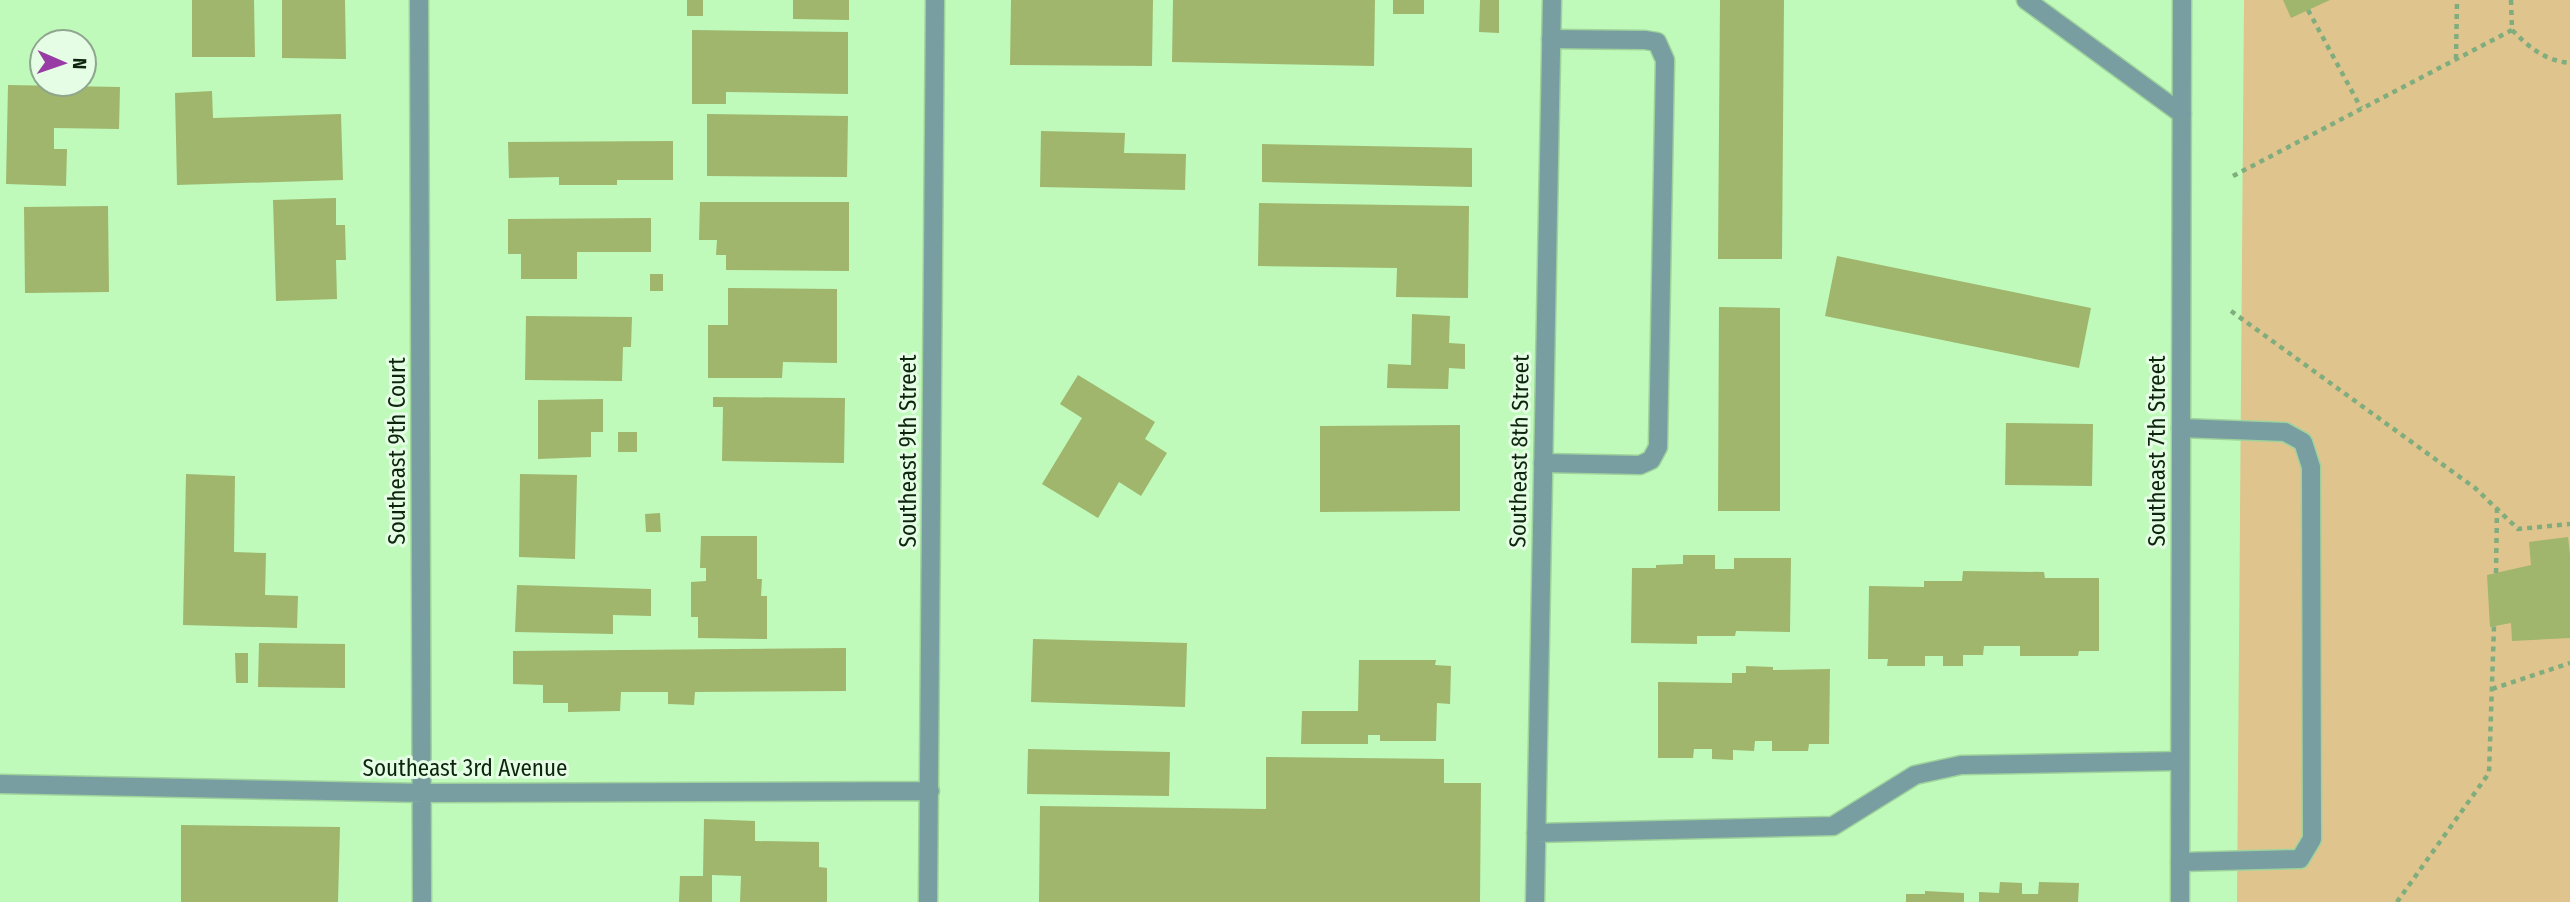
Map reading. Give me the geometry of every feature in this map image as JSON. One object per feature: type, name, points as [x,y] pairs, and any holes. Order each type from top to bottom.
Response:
[{"type":"street","name":"Southeast 9th Court","points":[[419,0],[422,902]]},
{"type":"street","name":"Southeast 9th Street","points":[[928,902],[935,0]]},
{"type":"street","name":"Southeast 8th Street","points":[[1535,902],[1552,0]]},
{"type":"street","points":[[2026,0],[2182,114]]},
{"type":"street","name":"Southeast 7th Street","points":[[2180,902],[2182,0]]},
{"type":"street","points":[[1543,463],[1640,465],[1651,460],[1658,447],[1665,60],[1657,42],[1551,38]]},
{"type":"street","points":[[2180,862],[2300,859],[2312,839],[2311,467],[2308,456],[2303,442],[2285,432],[2181,428]]},
{"type":"street","points":[[1536,833],[1833,826],[1914,775],[1961,765],[2180,761]]},
{"type":"street","name":"Southeast 3rd Avenue","points":[[0,784],[423,793],[930,791]]},
{"type":"path","points":[[2456,59],[2457,0]]},
{"type":"path","points":[[2511,0],[2512,30],[2529,47],[2553,61],[2570,63]]},
{"type":"path","points":[[2308,10],[2361,108]]},
{"type":"path","points":[[2233,176],[2512,30]]},
{"type":"path","points":[[2231,311],[2475,488],[2518,529],[2570,524]]},
{"type":"path","points":[[2496,573],[2497,509]]},
{"type":"path","points":[[2397,902],[2489,773],[2494,626]]},
{"type":"path","points":[[2491,689],[2570,663]]},
{"type":"shaded area","points":[[2244,0],[2570,0],[2570,902],[2237,902]]},
{"type":"building","points":[[192,0],[254,0],[255,57],[192,57]]},
{"type":"building","points":[[282,0],[345,0],[346,59],[282,58]]},
{"type":"building","points":[[687,0],[703,0],[703,16],[687,16]]},
{"type":"building","points":[[793,0],[849,0],[849,20],[793,19]]},
{"type":"building","points":[[1011,0],[1153,0],[1152,66],[1010,65]]},
{"type":"building","points":[[1173,0],[1375,0],[1374,66],[1172,62]]},
{"type":"building","points":[[1393,0],[1424,0],[1424,14],[1393,14]]},
{"type":"building","points":[[1480,0],[1499,0],[1499,33],[1479,32]]},
{"type":"building","points":[[1720,0],[1784,0],[1782,259],[1718,259]]},
{"type":"building","points":[[2283,0],[2330,0],[2291,18]]},
{"type":"building","points":[[692,30],[848,32],[848,94],[726,92],[726,104],[692,104]]},
{"type":"building","points":[[8,85],[28,85],[28,98],[98,98],[98,87],[120,87],[119,129],[54,128],[54,149],[67,149],[66,186],[6,184]]},
{"type":"building","points":[[212,91],[213,118],[341,114],[343,180],[177,185],[175,93]]},
{"type":"building","points":[[707,114],[848,116],[847,177],[707,176]]},
{"type":"building","points":[[1041,131],[1125,133],[1124,153],[1186,154],[1185,190],[1040,187]]},
{"type":"building","points":[[673,141],[673,180],[617,180],[617,185],[559,185],[559,177],[509,178],[508,142]]},
{"type":"building","points":[[1262,144],[1472,148],[1472,187],[1262,182]]},
{"type":"building","points":[[336,198],[336,225],[345,225],[346,260],[336,260],[337,299],[276,301],[273,200]]},
{"type":"building","points":[[700,202],[849,202],[849,271],[726,270],[726,255],[716,255],[717,240],[699,240]]},
{"type":"building","points":[[1259,203],[1469,206],[1468,298],[1396,297],[1397,268],[1258,266]]},
{"type":"building","points":[[108,206],[109,292],[25,293],[24,207]]},
{"type":"building","points":[[651,218],[651,252],[577,252],[577,279],[521,279],[521,254],[508,254],[508,219]]},
{"type":"building","points":[[1837,256],[2091,308],[2079,368],[1825,316]]},
{"type":"building","points":[[650,274],[663,274],[663,291],[650,291]]},
{"type":"building","points":[[728,288],[837,289],[837,363],[783,362],[782,378],[708,378],[708,325],[728,325]]},
{"type":"building","points":[[1719,307],[1780,308],[1780,511],[1718,511]]},
{"type":"building","points":[[1412,314],[1450,316],[1449,343],[1465,344],[1465,369],[1449,368],[1448,389],[1387,388],[1388,364],[1411,365]]},
{"type":"building","points":[[526,316],[632,317],[631,347],[623,347],[622,381],[525,380]]},
{"type":"building","points":[[1078,375],[1155,422],[1145,439],[1167,453],[1141,496],[1119,482],[1098,518],[1042,484],[1082,418],[1060,404]]},
{"type":"building","points":[[713,397],[845,398],[844,463],[722,461],[723,407],[713,407]]},
{"type":"building","points":[[603,399],[603,432],[591,432],[591,457],[538,459],[538,400]]},
{"type":"building","points":[[2006,423],[2093,424],[2092,486],[2005,485]]},
{"type":"building","points":[[1460,425],[1460,511],[1320,512],[1320,426]]},
{"type":"building","points":[[618,432],[637,432],[637,452],[618,452]]},
{"type":"building","points":[[186,474],[235,476],[234,552],[266,553],[265,595],[298,596],[297,628],[183,625]]},
{"type":"building","points":[[520,474],[577,475],[575,559],[519,557]]},
{"type":"building","points":[[660,513],[661,532],[646,532],[645,514]]},
{"type":"building","points":[[701,536],[757,536],[757,579],[762,579],[761,596],[767,596],[767,639],[698,638],[698,617],[691,617],[691,582],[706,581],[706,568],[700,568]]},
{"type":"building","points":[[2568,537],[2570,638],[2512,641],[2511,623],[2490,627],[2487,575],[2531,565],[2529,542]]},
{"type":"building","points":[[1683,555],[1715,555],[1715,569],[1734,569],[1734,558],[1791,558],[1790,632],[1736,631],[1735,636],[1697,636],[1697,644],[1631,643],[1632,568],[1683,564]]},
{"type":"building","points":[[1963,571],[2044,572],[2045,578],[2099,578],[2099,651],[2079,651],[2078,656],[2020,656],[2020,646],[1984,646],[1983,655],[1963,655],[1963,666],[1943,666],[1943,656],[1925,656],[1925,666],[1887,666],[1888,659],[1868,659],[1869,586],[1924,587],[1924,581],[1962,581]]},
{"type":"building","points":[[517,585],[651,589],[651,616],[613,615],[613,634],[515,632]]},
{"type":"building","points":[[1033,639],[1187,643],[1185,707],[1031,702]]},
{"type":"building","points":[[259,643],[345,644],[345,688],[258,687]]},
{"type":"building","points":[[846,648],[846,691],[695,692],[694,705],[668,704],[668,692],[621,692],[620,711],[568,712],[568,703],[543,703],[543,685],[513,684],[513,651]]},
{"type":"building","points":[[235,653],[248,653],[248,683],[236,683]]},
{"type":"building","points":[[1359,660],[1436,660],[1435,665],[1451,666],[1450,704],[1437,703],[1436,741],[1380,741],[1380,735],[1368,735],[1368,744],[1301,744],[1302,711],[1358,711]]},
{"type":"building","points":[[1746,666],[1773,667],[1773,670],[1830,669],[1829,744],[1809,744],[1808,751],[1772,751],[1772,741],[1755,741],[1754,751],[1733,750],[1733,760],[1712,759],[1712,749],[1694,749],[1693,758],[1658,758],[1658,682],[1732,683],[1732,673],[1746,673]]},
{"type":"building","points":[[1028,749],[1170,752],[1169,796],[1027,794]]},
{"type":"building","points":[[1266,757],[1444,759],[1444,783],[1481,783],[1480,902],[1039,902],[1040,806],[1266,809]]},
{"type":"building","points":[[704,819],[755,821],[755,841],[819,842],[819,867],[827,868],[827,902],[740,902],[741,876],[712,875],[712,902],[679,902],[680,876],[703,876]]},
{"type":"building","points":[[181,825],[340,827],[338,902],[181,902]]},
{"type":"building","points":[[2000,882],[2022,883],[2022,894],[2038,894],[2039,882],[2079,883],[2078,902],[1979,902],[1979,892],[1999,893]]},
{"type":"building","points":[[1925,891],[1964,893],[1964,902],[1906,902],[1906,894],[1925,894]]}]
